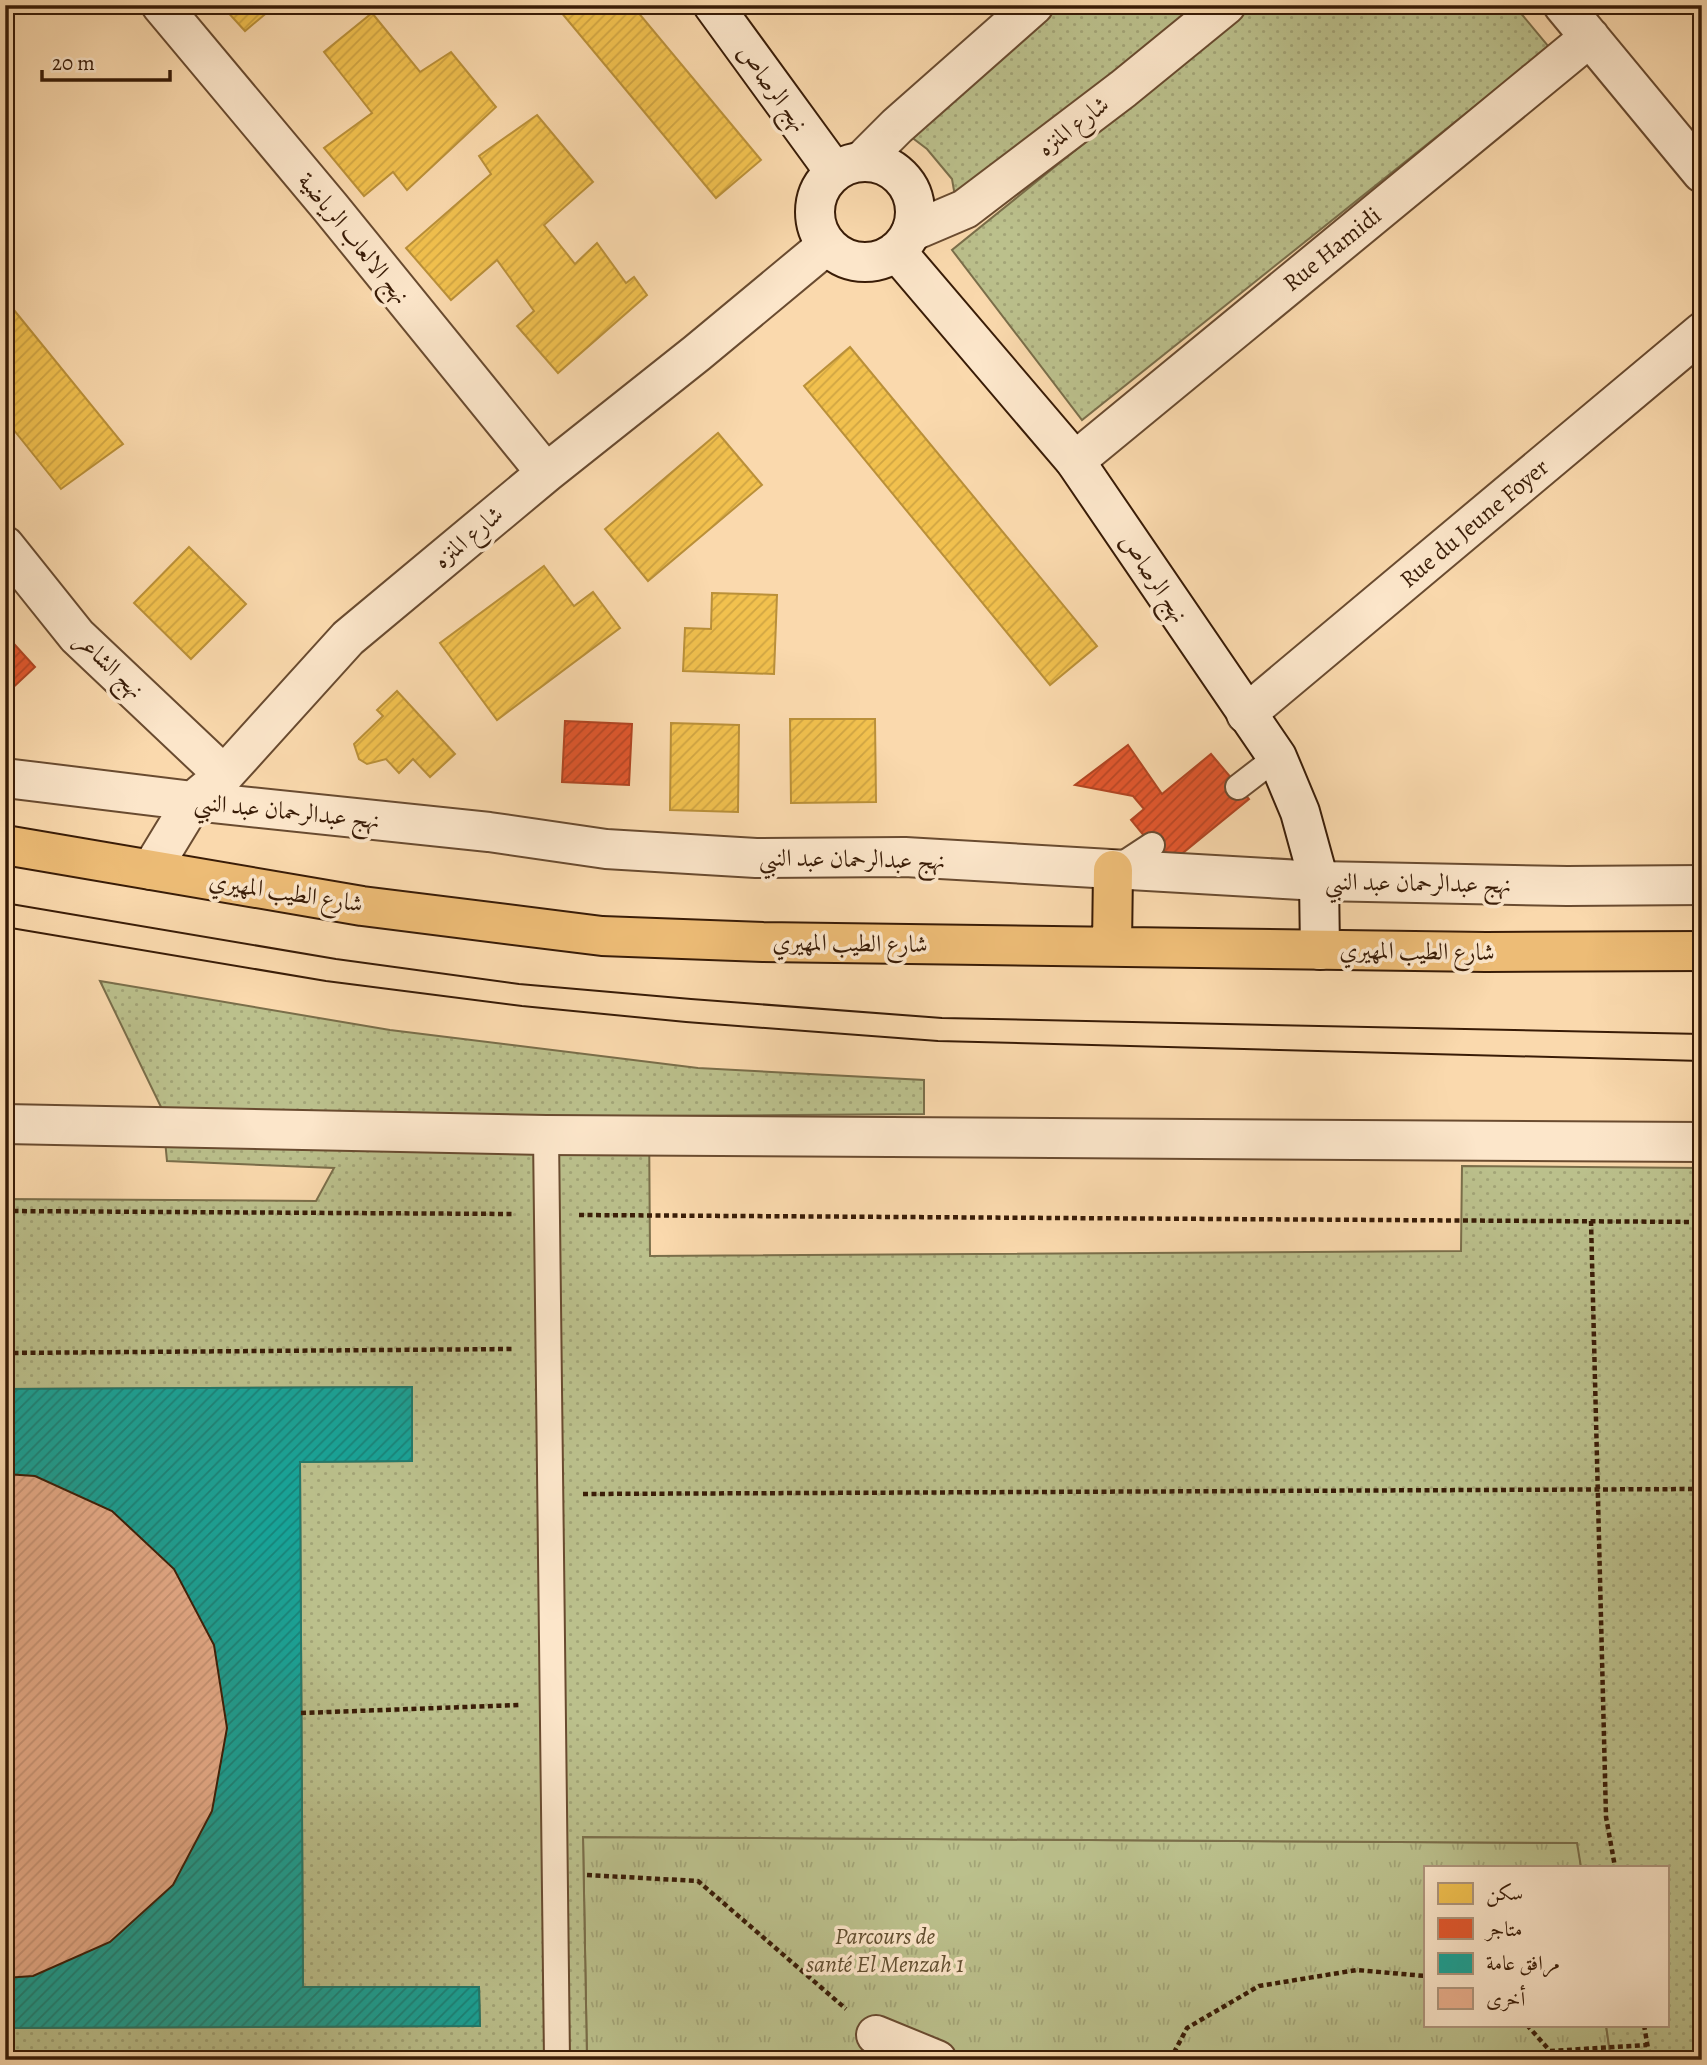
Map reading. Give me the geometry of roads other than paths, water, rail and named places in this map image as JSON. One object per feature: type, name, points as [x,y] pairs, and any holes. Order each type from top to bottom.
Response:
[{"type":"main road","name":"شارع الطيب المهيري","points":[[5,845],[362,906],[602,936],[763,942],[1320,950],[1702,951]]},
{"type":"main road","points":[[1112,946],[1114,870]]},
{"type":"street","name":"نهج الالعاب الرياضية","points":[[161,5],[330,207],[546,473]]},
{"type":"street","name":"نهج الرصاص","points":[[713,5],[848,166]]},
{"type":"street","points":[[848,166],[880,163],[907,183],[914,199],[915,216],[904,242],[880,260],[861,262],[842,257],[827,246],[815,220],[817,193],[848,166],[897,126],[1034,5]]},
{"type":"street","name":"شارع المنزه","points":[[904,242],[965,209],[1123,89],[1226,5]]},
{"type":"street","points":[[1563,5],[1702,173]]},
{"type":"street","name":"Rue Hamidi","points":[[1075,461],[1590,37]]},
{"type":"street","name":"نهج الرصاص","points":[[904,242],[1075,461],[1277,757],[1300,812],[1319,881],[1320,950]]},
{"type":"street","name":"شارع المنزه","points":[[151,870],[193,801],[224,775],[348,638],[546,473],[827,246]]},
{"type":"street","name":"Rue du Jeune Foyer","points":[[1246,714],[1702,332]]},
{"type":"street","name":"نهج الشاعر","points":[[5,546],[77,636],[224,775]]},
{"type":"street","name":"نهج عبدالرحمان عبد النبي","points":[[5,778],[489,832],[606,849],[757,858],[905,857],[1319,881],[1567,886],[1702,885]]},
{"type":"street","points":[[5,1124],[546,1135],[1702,1142]]},
{"type":"street","points":[[876,2035],[937,2060]]},
{"type":"lane","points":[[1238,787],[1277,757]]},
{"type":"lane","points":[[1114,870],[1152,845]]},
{"type":"lane","points":[[546,1135],[557,2060]]},
{"type":"tram line","points":[[5,903],[336,959],[519,984],[691,999],[942,1018],[1702,1034]]},
{"type":"tram line","points":[[5,927],[326,981],[522,1006],[686,1022],[938,1041],[1702,1061]]},
{"type":"park label","name":"Parcours de santé El Menzah 1","points":[[885,1950]]}]
